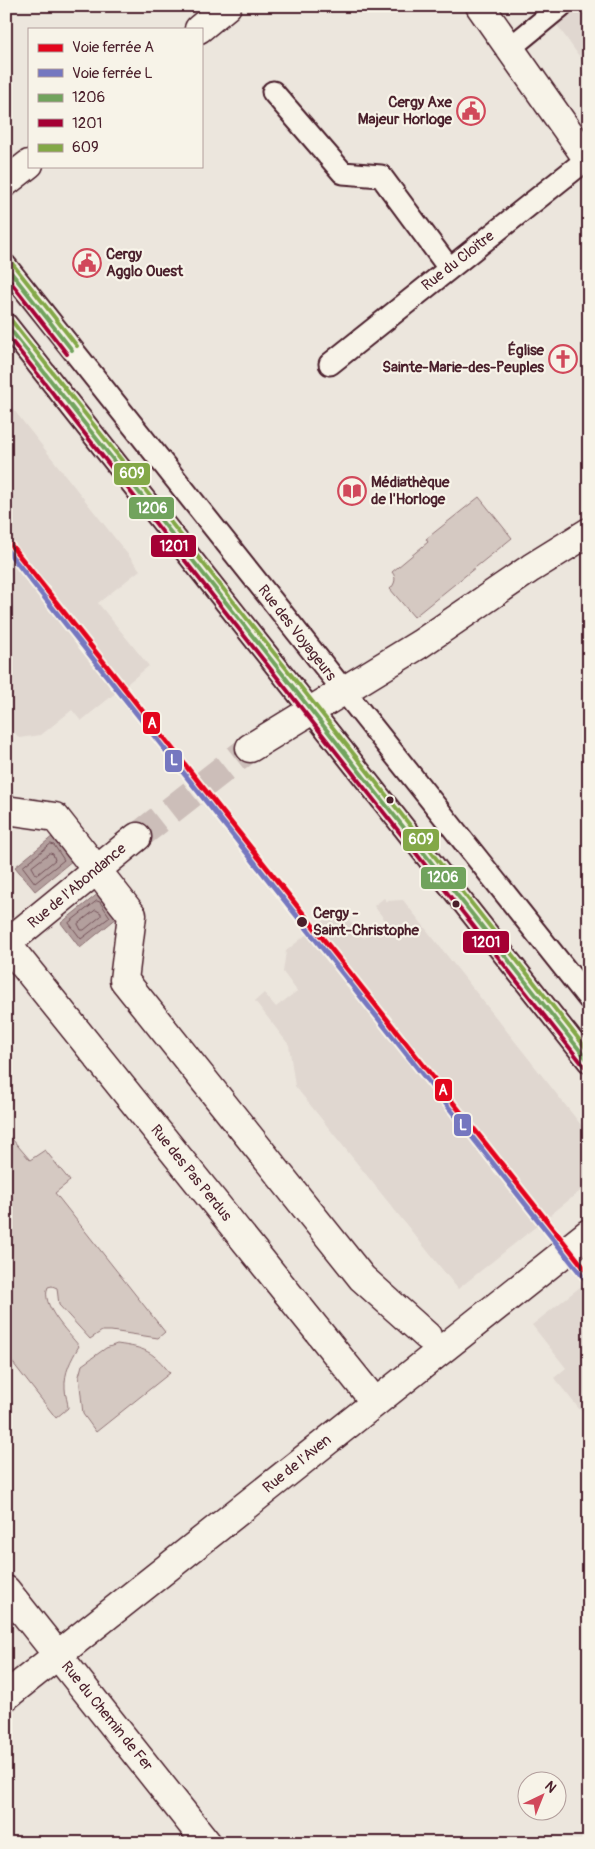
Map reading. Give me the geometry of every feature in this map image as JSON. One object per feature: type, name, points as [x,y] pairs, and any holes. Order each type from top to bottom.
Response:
[{"type":"street","points":[[200,28],[227,6]]},
{"type":"street","points":[[480,6],[588,160]]},
{"type":"street","points":[[6,182],[28,165]]},
{"type":"street","points":[[250,748],[420,644],[531,568],[589,532]]},
{"type":"street","points":[[6,810],[55,817],[132,915],[124,980],[362,1278],[427,1336]]},
{"type":"street","name":"Rue de l'Abondance","points":[[9,942],[137,836]]},
{"type":"street","name":"Rue des Pas Perdus","points":[[9,942],[376,1402]]},
{"type":"street","name":"Rue de l'Aven","points":[[6,1696],[589,1233]]},
{"type":"street","name":"Rue du Chemin de Fer","points":[[6,1590],[207,1843]]},
{"type":"lane","points":[[510,48],[561,6]]},
{"type":"lane","points":[[273,92],[343,173],[381,176],[449,268]]},
{"type":"lane","name":"Rue du Cloitre","points":[[330,364],[588,160]]},
{"type":"lane","name":"Rue des Voyageurs","points":[[6,266],[589,999]]},
{"type":"lane","points":[[6,324],[589,1062]]},
{"type":"shaded area","points":[[544,6],[589,6],[589,70],[550,15]]},
{"type":"shaded area","points":[[6,400],[140,570],[98,603],[149,666],[81,721],[72,710],[41,735],[19,738],[6,722]]},
{"type":"shaded area","points":[[479,497],[512,538],[414,617],[390,589],[395,581],[392,572],[428,542],[426,539]]},
{"type":"shaded area","points":[[384,898],[386,901],[403,900],[589,1135],[589,1184],[458,1289],[295,1086],[289,1045],[255,1001],[264,993],[276,1007],[297,991],[283,972],[286,951],[327,918],[349,920],[364,938],[385,920],[374,906]]},
{"type":"shaded area","points":[[6,1132],[30,1160],[45,1150],[70,1181],[55,1193],[165,1332],[158,1338],[102,1331],[90,1339],[59,1305],[57,1288],[48,1287],[48,1302],[51,1310],[79,1346],[67,1371],[65,1382],[68,1408],[56,1418],[6,1354]]},
{"type":"shaded area","points":[[589,1280],[589,1421],[554,1378],[566,1368],[532,1325]]},
{"type":"shaded area","points":[[117,1344],[135,1347],[148,1352],[170,1373],[96,1432],[83,1414],[79,1376],[82,1365],[106,1348]]},
{"type":"water","points":[[53,836],[73,860],[35,891],[15,867]]},
{"type":"water","points":[[99,893],[118,917],[80,948],[61,923]]},
{"type":"tunnel","points":[[137,837],[250,748]]},
{"type":"rail line","name":"A","points":[[6,539],[589,1274]]},
{"type":"rail line","name":"L","points":[[6,549],[584,1278]]},
{"type":"transit line","name":"609","points":[[11,262],[77,346]]},
{"type":"transit line","name":"1206","points":[[6,266],[72,350]]},
{"type":"transit line","name":"1201","points":[[6,276],[67,354]]},
{"type":"transit line","name":"609","points":[[11,320],[589,1052]]},
{"type":"transit line","name":"1206","points":[[6,324],[589,1062]]},
{"type":"transit line","name":"1201","points":[[6,334],[584,1066]]},
{"type":"place","name":"Cergy Axe Majeur Horloge","points":[[471,111]]},
{"type":"place","name":"Cergy Agglo Ouest","points":[[87,263]]},
{"type":"place","name":"Église Sainte-Marie-des-Peuples","points":[[563,359]]},
{"type":"place","name":"Médiathèque de l'Horloge","points":[[352,491]]},
{"type":"place","name":"Cergy - Saint-Christophe","points":[[302,922]]}]
